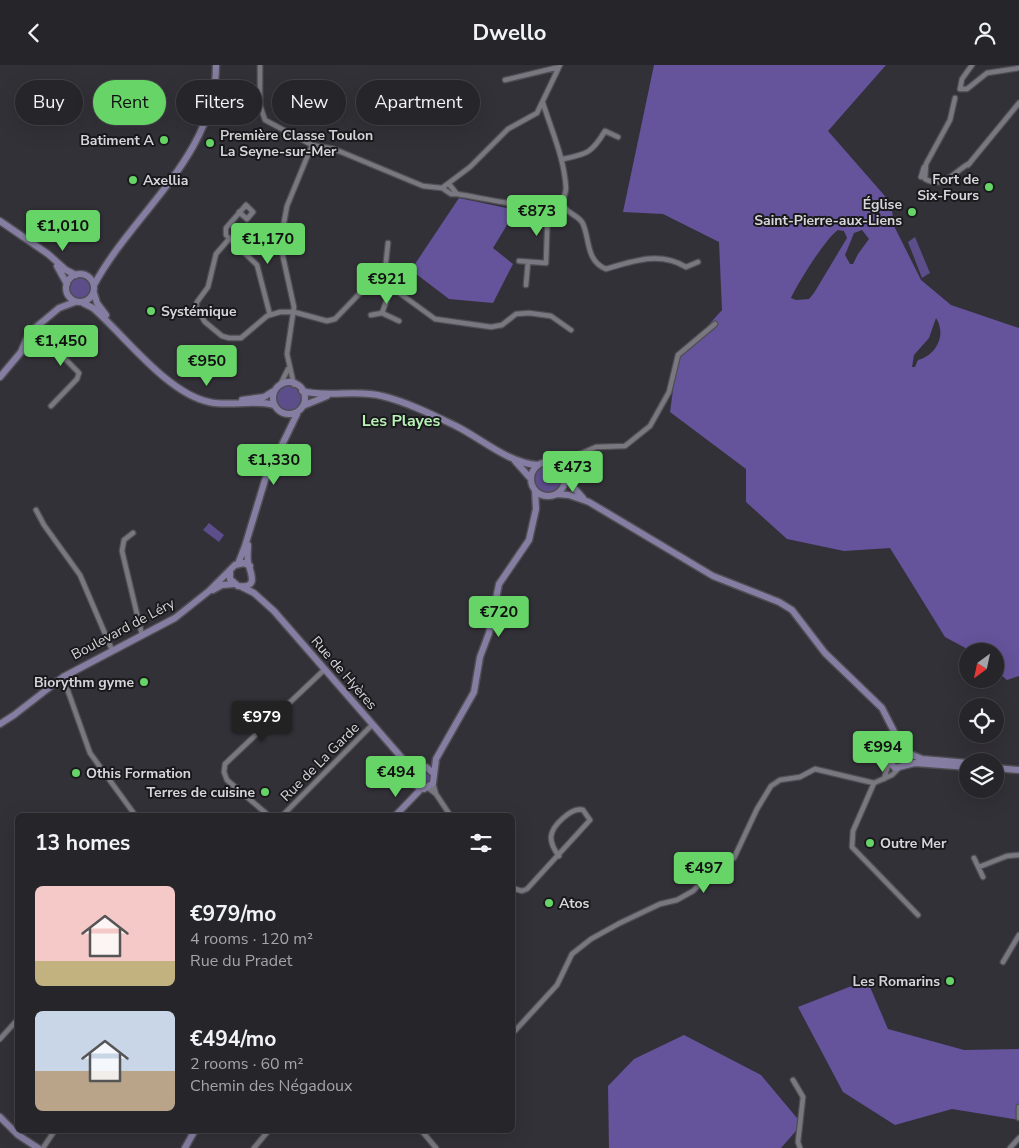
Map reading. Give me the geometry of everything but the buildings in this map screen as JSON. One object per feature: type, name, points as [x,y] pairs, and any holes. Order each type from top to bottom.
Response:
[{"type":"main road","points":[[216,65],[212,105],[196,144],[106,265],[94,285],[94,293],[97,303],[109,318],[151,361],[188,389],[211,399],[245,399],[264,397],[281,383],[294,385],[302,391],[306,398],[305,405]]},
{"type":"main road","points":[[0,221],[66,270],[76,275],[87,276],[95,274],[106,265]]},
{"type":"main road","points":[[40,249],[61,271],[67,284],[66,292],[59,308]]},
{"type":"main road","points":[[67,284],[76,275]]},
{"type":"main road","points":[[87,276],[94,285]]},
{"type":"main road","points":[[66,292],[75,302]]},
{"type":"main road","points":[[83,303],[88,301],[94,293]]},
{"type":"main road","points":[[0,377],[17,358],[26,338],[35,328],[59,308],[75,302],[83,303],[99,313],[181,389],[202,401],[221,405],[260,402],[274,405],[285,413],[297,414]]},
{"type":"main road","points":[[302,391],[334,395],[369,394],[405,404],[456,426],[510,457],[538,465]]},
{"type":"main road","points":[[272,392],[274,405]]},
{"type":"main road","points":[[238,564],[248,539],[265,480],[297,414],[305,405],[334,395]]},
{"type":"main road","points":[[285,413],[289,429]]},
{"type":"main road","points":[[398,813],[413,795],[424,786],[433,773],[436,759],[474,692],[480,657],[490,629],[496,594],[504,576],[529,539],[536,509],[535,490],[531,479],[510,457]]},
{"type":"main road","points":[[531,479],[533,471],[538,465],[546,462],[556,464],[564,471],[566,479],[573,489],[589,502],[718,578],[786,605],[799,616],[825,653],[870,695],[886,714],[902,747],[910,754],[922,759],[959,762]]},
{"type":"main road","points":[[557,494],[564,486],[566,479]]},
{"type":"main road","points":[[535,490],[546,496],[557,494],[569,495],[589,502]]},
{"type":"main road","points":[[536,509],[546,496]]},
{"type":"main road","points":[[248,539],[250,566],[253,577],[249,584],[242,587],[234,584],[230,576],[231,569],[238,564],[244,563],[250,566]]},
{"type":"main road","name":"Boulevard de Léry","points":[[0,724],[63,677],[175,618],[209,591],[231,569]]},
{"type":"main road","name":"Rue de Hyères","points":[[253,577],[261,599]]},
{"type":"main road","name":"Boulevard de Léry","points":[[209,591],[222,585],[234,584]]},
{"type":"main road","name":"Rue de Hyères","points":[[242,587],[261,599],[415,771],[424,786]]},
{"type":"main road","points":[[886,714],[893,737],[892,749],[888,756],[889,762],[898,769],[907,765],[929,764],[959,766]]},
{"type":"main road","points":[[892,749],[902,747]]},
{"type":"main road","points":[[907,765],[910,754]]},
{"type":"main road","points":[[415,771],[426,767],[436,759]]},
{"type":"main road","points":[[426,767],[433,773]]},
{"type":"main road","points":[[1004,769],[1019,770]]},
{"type":"main road","points":[[0,1117],[15,1132]]},
{"type":"main road","points":[[16,1133],[38,1148]]},
{"type":"main road","points":[[185,1148],[193,1133]]},
{"type":"street","points":[[260,65],[259,100],[265,120],[312,145],[334,149],[423,186],[442,188],[451,194],[519,204],[563,202]]},
{"type":"street","points":[[972,65],[962,79],[960,89],[967,89],[987,73],[1019,68]]},
{"type":"street","points":[[505,80],[560,66]]},
{"type":"street","points":[[442,188],[470,167],[505,132],[538,112],[560,66]]},
{"type":"street","points":[[921,177],[950,120],[955,98]]},
{"type":"street","points":[[543,103],[562,159],[566,188],[563,202],[566,210],[583,222],[592,259],[599,267],[606,269],[652,257],[667,259],[686,267],[698,262]]},
{"type":"street","points":[[926,164],[925,179],[933,183],[948,181],[968,165],[1019,103]]},
{"type":"street","points":[[538,112],[546,113]]},
{"type":"street","points":[[538,112],[549,119]]},
{"type":"street","points":[[562,159],[584,155],[595,148],[605,131],[618,137]]},
{"type":"street","points":[[281,383],[286,376],[288,365],[287,343],[294,312],[283,257],[282,233],[287,206],[312,145]]},
{"type":"street","points":[[448,184],[457,194]]},
{"type":"street","points":[[519,261],[546,263],[548,204]]},
{"type":"street","points":[[239,212],[226,228],[226,235],[257,265],[270,315]]},
{"type":"street","points":[[229,239],[216,254],[208,287],[196,302],[199,314],[222,336],[235,339],[247,334],[270,315],[294,312],[327,321],[335,319],[362,292],[370,289],[402,294],[435,319],[491,327],[502,325],[516,314],[529,313],[551,316],[571,330]]},
{"type":"street","points":[[383,290],[388,243]]},
{"type":"street","points":[[526,285],[528,262]]},
{"type":"street","points":[[382,313],[390,291]]},
{"type":"street","points":[[371,315],[382,313],[399,321]]},
{"type":"street","points":[[556,464],[596,447],[626,446],[650,426],[669,392],[678,355],[715,324]]},
{"type":"street","points":[[35,328],[80,373],[77,379],[51,406]]},
{"type":"street","points":[[288,365],[294,385]]},
{"type":"street","points":[[564,471],[572,457]]},
{"type":"street","points":[[36,509],[44,525],[80,575],[112,650]]},
{"type":"street","points":[[133,533],[124,540],[122,551],[142,635]]},
{"type":"street","points":[[266,813],[228,780],[224,772],[225,764],[324,670]]},
{"type":"street","points":[[63,677],[90,753],[134,813]]},
{"type":"street","name":"Rue de La Garde","points":[[285,813],[372,725]]},
{"type":"street","points":[[884,780],[889,762]]},
{"type":"street","points":[[515,1031],[557,985],[572,954],[591,939],[660,904],[677,899],[693,891],[708,877],[734,858],[757,809],[771,786],[780,780],[800,777],[815,769],[874,783],[884,780],[898,769]]},
{"type":"street","points":[[874,783],[853,831],[852,847],[918,915]]},
{"type":"street","points":[[424,786],[436,794],[449,813]]},
{"type":"street","points":[[515,889],[527,889],[559,855],[590,822],[590,818],[583,810],[571,811],[557,825],[551,836],[554,848],[559,855]]},
{"type":"street","points":[[979,867],[1007,856],[1019,855]]},
{"type":"street","points":[[974,859],[983,877]]},
{"type":"street","points":[[1003,961],[1019,935]]},
{"type":"street","points":[[0,1039],[15,1022]]},
{"type":"street","points":[[793,1080],[803,1097],[798,1142],[800,1148]]},
{"type":"street","points":[[1019,1107],[1019,1118]]},
{"type":"street","points":[[42,1148],[53,1133]]},
{"type":"street","points":[[254,1148],[266,1133]]},
{"type":"street","points":[[424,1133],[436,1148]]},
{"type":"street","points":[[1010,1148],[1019,1138]]},
{"type":"shaded area","points":[[654,65],[886,65],[828,131],[891,203],[894,226],[921,280],[951,305],[1019,328],[1019,676],[1007,680],[1004,678],[1004,643],[959,643],[959,645],[945,637],[890,548],[844,551],[787,539],[746,502],[746,469],[670,412],[677,360],[722,310],[719,242],[663,214],[623,212]],"holes":[[[838,230],[844,231],[847,238],[814,293],[809,299],[796,300],[791,298],[812,262],[826,242]],[[862,230],[869,239],[853,264],[850,264],[845,255],[854,233]],[[936,318],[940,331],[938,343],[930,354],[918,360],[915,367],[912,367],[914,355],[929,338]]]},
{"type":"shaded area","points":[[459,198],[516,210],[493,248],[513,264],[493,303],[449,299],[411,270]]},
{"type":"shaded area","points":[[915,237],[930,273],[922,278],[908,242]]},
{"type":"shaded area","points":[[80,274],[90,278],[94,288],[90,298],[80,302],[70,298],[66,288],[70,278]]},
{"type":"shaded area","points":[[289,382],[301,386],[305,398],[301,410],[289,414],[277,410],[273,398],[277,386]]},
{"type":"shaded area","points":[[548,462],[555,463],[560,467],[564,472],[564,486],[560,491],[555,495],[548,496],[541,495],[536,491],[532,486],[531,479],[532,472],[536,467],[541,463]]},
{"type":"shaded area","points":[[209,523],[224,535],[219,542],[203,530]]},
{"type":"shaded area","points":[[902,747],[909,762],[893,767],[889,753]]},
{"type":"shaded area","points":[[423,767],[434,776],[428,788],[415,785],[415,771]]},
{"type":"shaded area","points":[[867,980],[888,1029],[964,1050],[1019,1049],[1019,1120],[952,1109],[895,1125],[843,1092],[798,1007]]},
{"type":"shaded area","points":[[684,1035],[761,1075],[802,1124],[781,1148],[609,1148],[608,1086],[634,1059]]},
{"type":"place","name":"Batiment A","points":[[164,140]]},
{"type":"place","name":"Première Classe Toulon La Seyne-sur-Mer","points":[[210,143]]},
{"type":"place","name":"Axellia","points":[[133,180]]},
{"type":"place","name":"Fort de Six-Fours","points":[[989,187]]},
{"type":"place","name":"Église Saint-Pierre-aux-Liens","points":[[912,212]]},
{"type":"place","name":"Systémique","points":[[151,311]]},
{"type":"place","name":"Biorythm gyme","points":[[144,682]]},
{"type":"place","name":"Othis Formation","points":[[76,773]]},
{"type":"place","name":"Terres de cuisine","points":[[265,792]]},
{"type":"place","name":"Outre Mer","points":[[870,843]]},
{"type":"place","name":"Atos","points":[[549,903]]},
{"type":"place","name":"Les Romarins","points":[[950,981]]},
{"type":"district","name":"Les Playes","points":[[401,421]]}]
